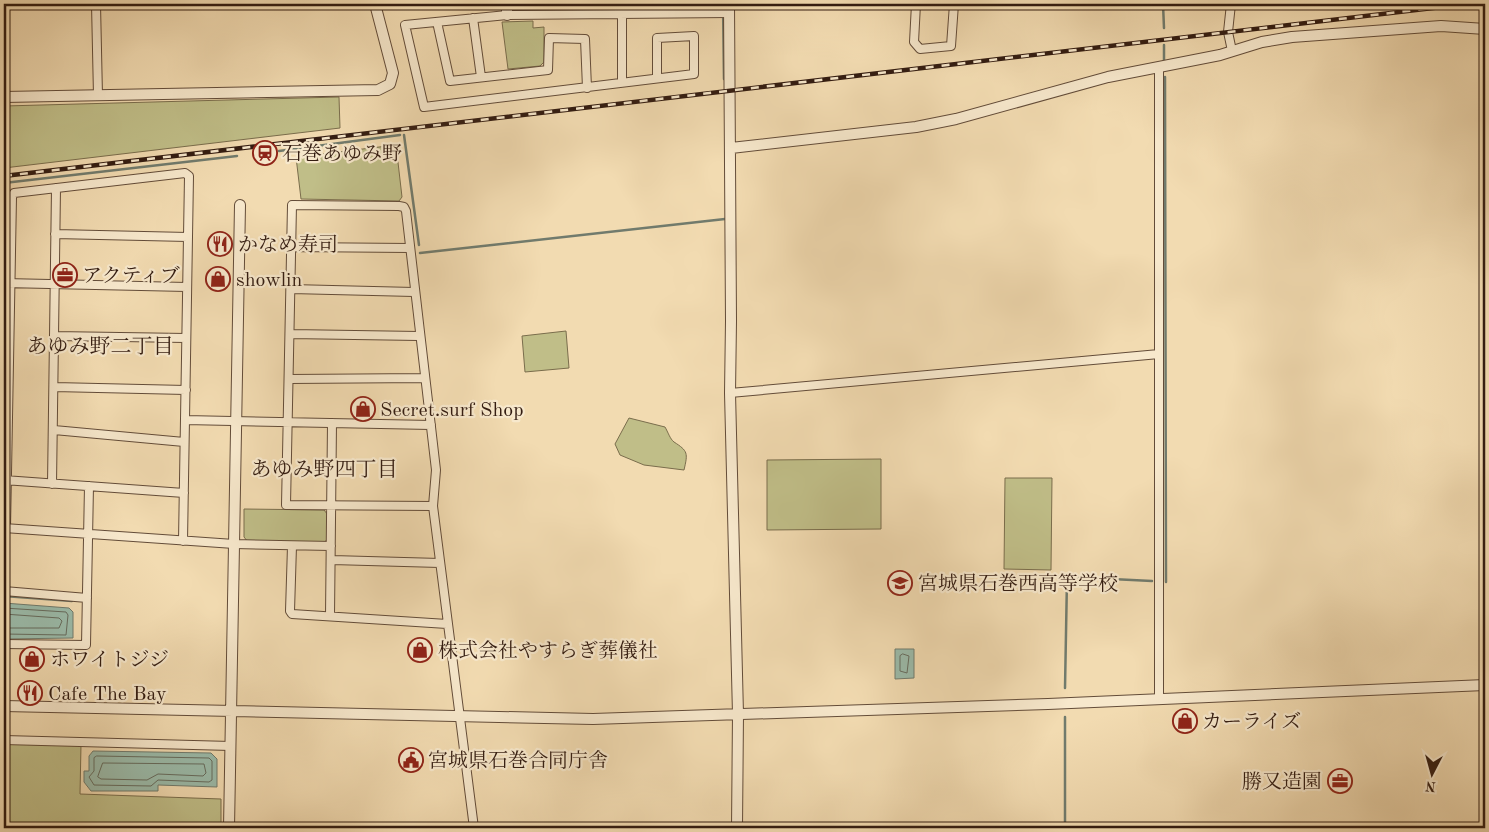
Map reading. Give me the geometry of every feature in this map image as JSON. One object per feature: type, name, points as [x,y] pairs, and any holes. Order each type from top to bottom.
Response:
[{"type":"street","points":[[96,4],[98,96]]},
{"type":"street","points":[[4,97],[386,88],[392,79],[393,73],[375,4]]},
{"type":"street","points":[[916,4],[914,42],[920,50],[951,46],[954,4]]},
{"type":"street","points":[[1231,4],[1228,32],[1232,51]]},
{"type":"street","points":[[657,78],[657,38],[694,36],[694,74],[424,107],[405,26],[473,18],[507,9],[622,13],[729,8],[731,148],[730,393],[738,714],[737,828]]},
{"type":"street","points":[[622,13],[622,82]]},
{"type":"street","points":[[473,18],[481,77]]},
{"type":"street","points":[[436,22],[450,81],[548,70],[549,38],[585,39],[587,88]]},
{"type":"street","points":[[731,148],[916,127],[956,119],[1108,78],[1269,41],[1333,33],[1441,26],[1485,29]]},
{"type":"street","points":[[1158,68],[1159,698]]},
{"type":"street","points":[[183,541],[189,176],[185,173],[14,193],[12,197],[7,284],[5,528],[183,541],[234,544],[331,546]]},
{"type":"street","points":[[52,484],[56,188]]},
{"type":"street","points":[[230,828],[240,205]]},
{"type":"street","points":[[433,506],[331,507],[286,505],[292,205],[404,206],[406,211],[436,470],[433,506],[474,828]]},
{"type":"street","points":[[56,234],[188,237]]},
{"type":"street","points":[[291,247],[410,248]]},
{"type":"street","points":[[7,284],[188,287]]},
{"type":"street","points":[[291,289],[414,292]]},
{"type":"street","points":[[290,334],[419,336]]},
{"type":"street","points":[[54,336],[186,338]]},
{"type":"street","points":[[730,393],[1159,354]]},
{"type":"street","points":[[289,379],[425,378]]},
{"type":"street","points":[[54,387],[186,390]]},
{"type":"street","points":[[185,420],[431,424]]},
{"type":"street","points":[[330,616],[332,423]]},
{"type":"street","points":[[54,430],[184,442]]},
{"type":"street","points":[[5,480],[184,493]]},
{"type":"street","points":[[4,644],[86,645],[89,486]]},
{"type":"street","points":[[292,546],[290,611],[292,614],[447,624]]},
{"type":"street","points":[[332,560],[440,562]]},
{"type":"street","points":[[4,591],[87,598]]},
{"type":"street","points":[[4,706],[584,719],[1485,684]]},
{"type":"street","points":[[4,740],[230,746]]},
{"type":"shaded area","points":[[533,21],[533,28],[544,27],[544,62],[540,66],[508,69],[502,22]]},
{"type":"shaded area","points":[[339,97],[340,128],[4,168],[4,106]]},
{"type":"shaded area","points":[[396,145],[402,197],[399,201],[301,199],[296,157]]},
{"type":"shaded area","points":[[566,331],[569,368],[525,372],[522,336]]},
{"type":"shaded area","points":[[629,418],[665,427],[673,441],[686,453],[684,470],[644,465],[620,455],[615,444]]},
{"type":"shaded area","points":[[881,459],[881,529],[767,530],[767,460]]},
{"type":"shaded area","points":[[1005,478],[1052,478],[1051,570],[1004,569]]},
{"type":"shaded area","points":[[244,509],[324,510],[328,515],[328,538],[324,543],[248,542],[244,537]]},
{"type":"shaded area","points":[[4,743],[81,745],[80,794],[221,799],[221,828],[4,828]]},
{"type":"water","points":[[4,603],[69,608],[73,612],[73,638],[4,639]]},
{"type":"water","points":[[895,649],[914,649],[914,678],[895,679]]},
{"type":"water","points":[[93,751],[211,753],[217,759],[217,787],[158,785],[158,791],[91,791],[84,782],[84,771],[89,771],[89,756]]},
{"type":"waterway","points":[[723,4],[724,79]]},
{"type":"waterway","points":[[1163,4],[1164,28]]},
{"type":"waterway","points":[[1164,45],[1164,62]]},
{"type":"waterway","points":[[1165,77],[1166,582]]},
{"type":"waterway","points":[[279,151],[400,135]]},
{"type":"waterway","points":[[404,135],[419,245]]},
{"type":"waterway","points":[[4,183],[237,156]]},
{"type":"waterway","points":[[420,253],[725,219]]},
{"type":"waterway","points":[[1065,688],[1067,578],[1152,581]]},
{"type":"waterway","points":[[4,596],[72,601]]},
{"type":"waterway","points":[[1065,717],[1065,828]]},
{"type":"railway","points":[[4,176],[1467,4]]},
{"type":"place","name":"石巻あゆみ野","points":[[265,153]]},
{"type":"place","name":"かなめ寿司","points":[[220,244]]},
{"type":"place","name":"アクティブ","points":[[65,275]]},
{"type":"place","name":"showlin","points":[[218,279]]},
{"type":"place","name":"Secret.surf Shop","points":[[363,409]]},
{"type":"place","name":"宮城県石巻西高等学校","points":[[900,583]]},
{"type":"place","name":"株式会社やすらぎ葬儀社","points":[[420,650]]},
{"type":"place","name":"ホワイトジジ","points":[[32,659]]},
{"type":"place","name":"Cafe The Bay","points":[[30,693]]},
{"type":"place","name":"カーライズ","points":[[1185,721]]},
{"type":"place","name":"宮城県石巻合同庁舎","points":[[411,760]]},
{"type":"place","name":"勝又造園","points":[[1340,781]]},
{"type":"district","name":"あゆみ野二丁目","points":[[100,346]]},
{"type":"district","name":"あゆみ野四丁目","points":[[324,469]]}]
